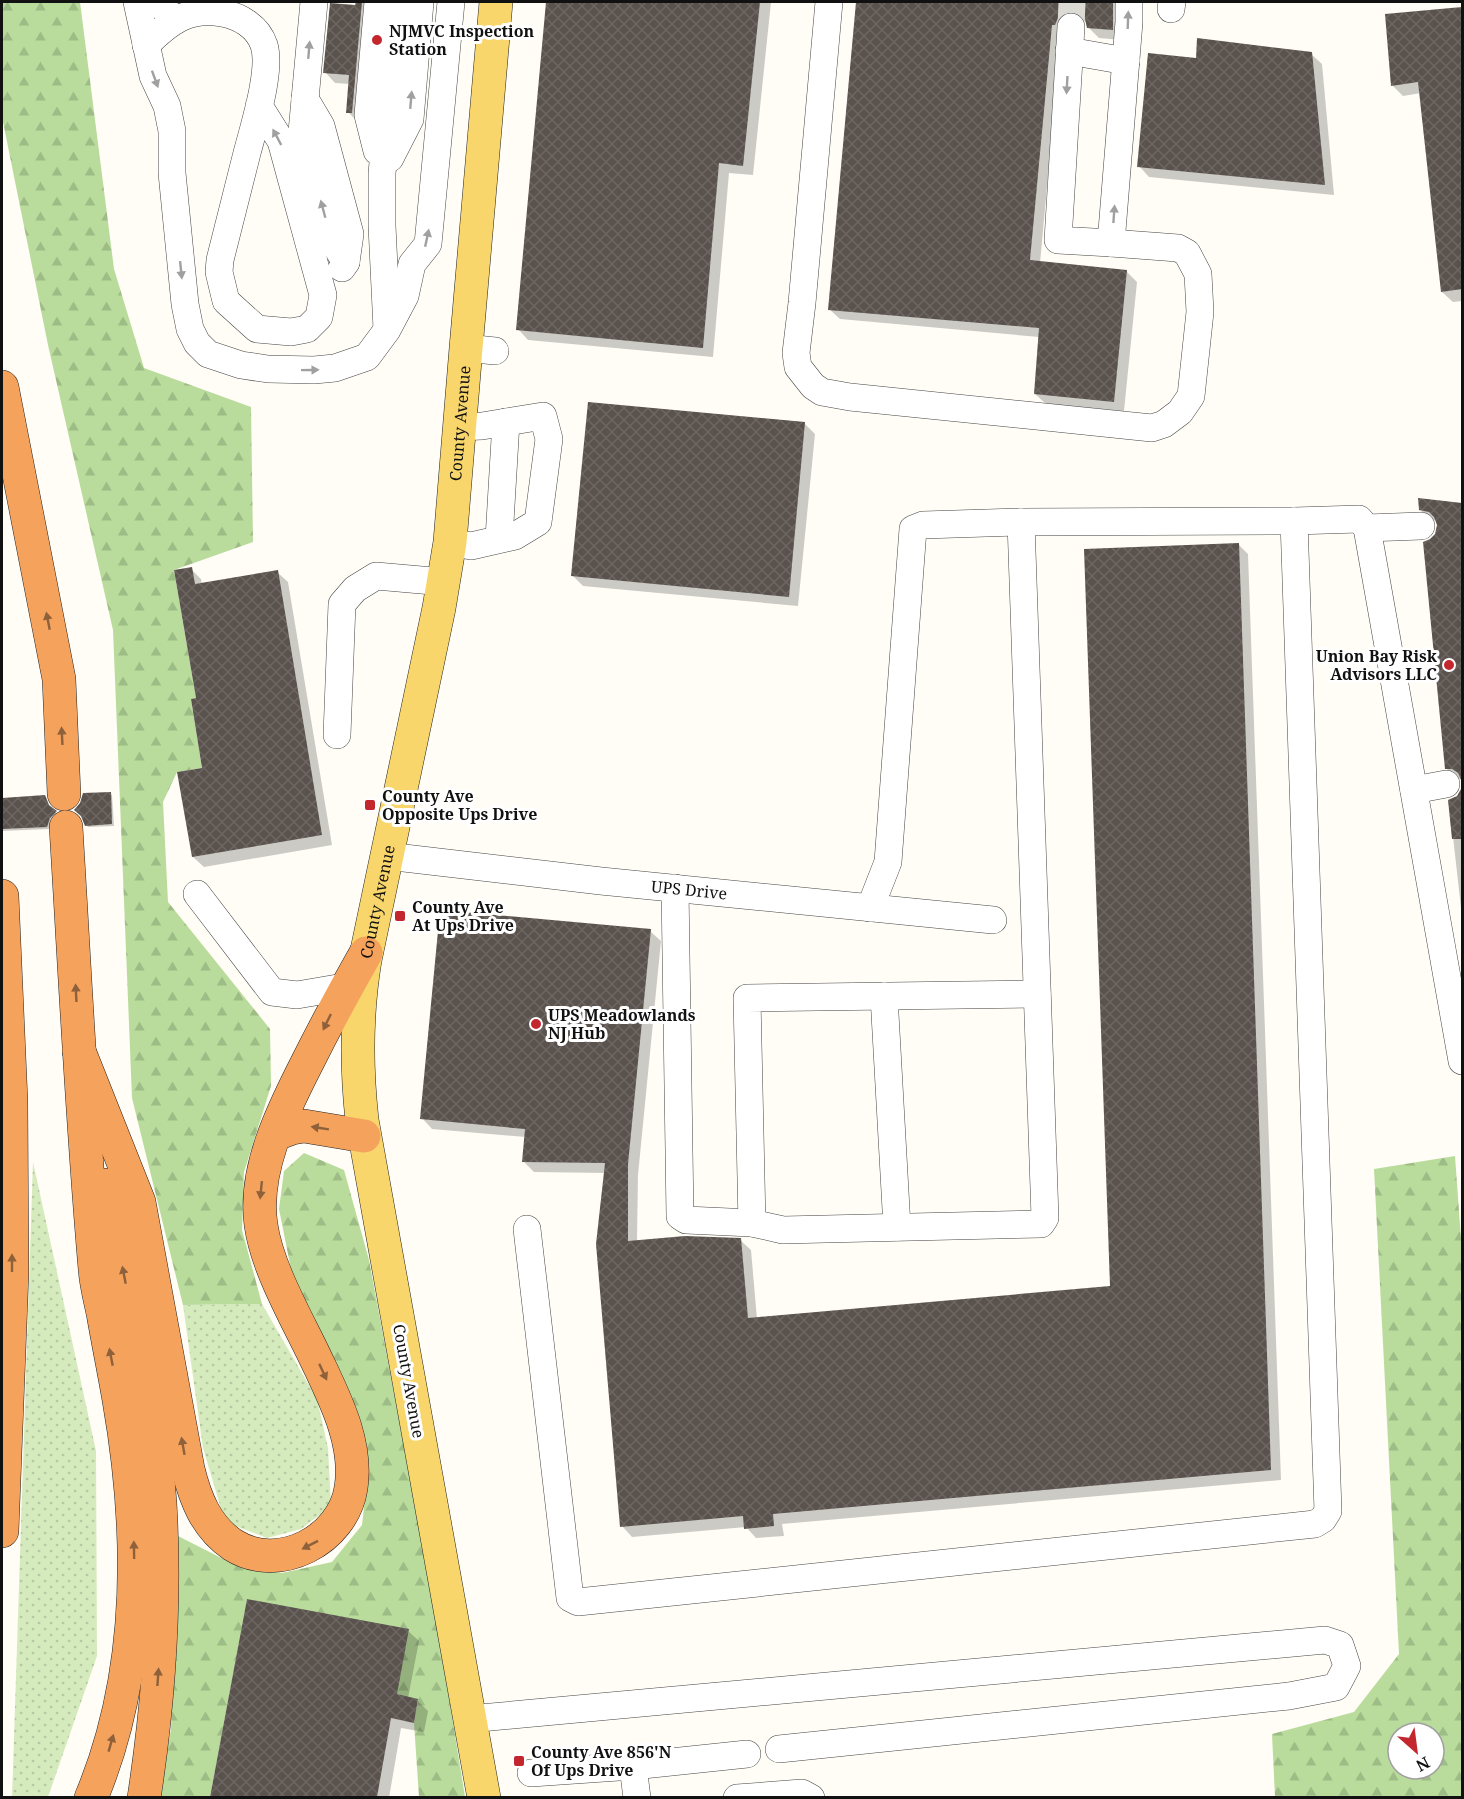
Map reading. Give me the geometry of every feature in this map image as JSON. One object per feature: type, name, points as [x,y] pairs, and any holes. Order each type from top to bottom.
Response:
[{"type":"highway","points":[[2,387],[59,679],[64,794]]},
{"type":"highway","points":[[66,827],[95,1273],[126,1441],[132,1496],[134,1550],[134,1593],[129,1661],[114,1734],[91,1797]]},
{"type":"highway","points":[[2,896],[11,1101],[12,1273],[2,1531]]},
{"type":"highway","points":[[79,1051],[139,1202],[188,1469],[197,1500],[212,1526],[231,1544],[259,1555],[274,1556],[289,1553],[317,1542],[330,1532],[340,1519],[351,1490],[352,1457],[338,1406],[284,1291],[266,1245],[259,1211],[263,1174],[288,1101],[332,1012],[358,975]]},
{"type":"highway","points":[[79,1051],[142,1371],[158,1478],[162,1559],[161,1622],[156,1708],[144,1797]]},
{"type":"highway","points":[[276,1134],[304,1126],[364,1136]]},
{"type":"main road","name":"County Avenue","points":[[484,1797],[364,1136],[358,1089],[356,1034],[358,975],[387,856],[444,582],[450,542],[459,427],[480,350],[496,2]]},
{"type":"street","points":[[137,2],[153,76],[167,106],[172,131],[172,173],[184,304],[190,329],[197,344],[208,354],[241,365],[268,369],[314,370],[335,368],[368,357],[387,330],[405,296],[412,264],[428,244],[451,2]]},
{"type":"street","points":[[146,45],[161,30],[166,11],[192,13],[208,10],[235,15],[254,28],[264,44],[266,64],[259,106],[220,260],[219,272],[226,301],[257,329],[291,332],[307,329],[319,317],[323,295],[346,262],[350,234],[321,126],[305,99],[312,2]]},
{"type":"street","points":[[378,2],[368,115],[382,173]]},
{"type":"street","points":[[387,330],[382,173],[399,2]]},
{"type":"street","points":[[382,173],[410,118],[420,2]]},
{"type":"street","points":[[829,2],[796,353],[798,367],[813,386],[822,392],[850,397],[1152,428],[1164,424],[1180,412],[1191,396],[1200,312],[1198,274],[1187,253],[1178,248],[1058,240],[1070,39],[1126,61]]},
{"type":"street","points":[[1111,243],[1129,2]]},
{"type":"street","points":[[259,106],[281,141],[323,295]]},
{"type":"street","points":[[450,542],[471,546],[515,536],[538,522],[549,439],[543,416],[482,426],[459,427]]},
{"type":"street","points":[[499,539],[506,422]]},
{"type":"street","points":[[870,908],[888,862],[913,530],[922,525],[1021,522],[1359,519],[1367,528],[1462,1061]]},
{"type":"street","points":[[527,1229],[570,1598],[578,1602],[1315,1524],[1323,1519],[1328,1511],[1294,521]]},
{"type":"street","points":[[675,888],[680,1216],[686,1220],[752,1222],[783,1230],[1041,1224],[1045,1218],[1021,522]]},
{"type":"street","points":[[1367,528],[1421,526]]},
{"type":"street","points":[[337,735],[342,604],[355,589],[376,576],[444,582]]},
{"type":"street","points":[[1414,790],[1446,784]]},
{"type":"street","name":"UPS Drive","points":[[387,856],[993,920]]},
{"type":"street","points":[[197,894],[272,992],[297,994],[358,975]]},
{"type":"street","points":[[752,1222],[747,998],[1037,994]]},
{"type":"street","points":[[884,996],[897,1227]]},
{"type":"street","points":[[469,1719],[1324,1640],[1340,1645],[1347,1666],[1336,1687],[1289,1696],[779,1749]]},
{"type":"street","points":[[531,1773],[633,1766],[747,1754]]},
{"type":"street","points":[[633,1766],[637,1797]]},
{"type":"street","points":[[737,1797],[802,1793],[811,1797]]},
{"type":"green space","points":[[2,2],[80,2],[114,269],[144,368],[251,407],[253,542],[174,570],[196,698],[191,699],[202,768],[177,772],[163,802],[168,902],[270,1029],[271,1086],[244,1172],[242,1230],[262,1304],[183,1305],[132,1098],[113,630],[48,345],[2,117]]},
{"type":"green space","points":[[304,1153],[344,1170],[369,1260],[436,1617],[465,1797],[419,1797],[414,1723],[418,1700],[397,1694],[247,1600],[210,1797],[159,1798],[171,1729],[178,1536],[237,1566],[282,1573],[332,1562],[362,1525],[368,1472],[292,1274],[279,1209],[284,1171]]},
{"type":"green space","points":[[1455,1156],[1462,1253],[1462,1797],[1275,1797],[1272,1734],[1354,1712],[1399,1654],[1374,1169]]},
{"type":"green space","points":[[33,1162],[96,1451],[97,1656],[48,1797],[12,1798]]},
{"type":"green space","points":[[262,1304],[317,1399],[328,1448],[331,1506],[301,1529],[267,1538],[225,1522],[203,1448],[183,1305]]},
{"type":"building","points":[[356,2],[362,2],[352,113],[346,113],[349,75],[323,73],[330,3],[355,5]]},
{"type":"building","points":[[546,2],[760,2],[743,166],[719,163],[703,348],[516,330]]},
{"type":"building","points":[[856,2],[1113,2],[1113,30],[1087,28],[1085,19],[1073,11],[1063,13],[1055,25],[1052,25],[1030,260],[1127,270],[1114,402],[1034,394],[1039,328],[828,310]]},
{"type":"building","points":[[1462,7],[1462,289],[1441,292],[1418,82],[1391,86],[1385,14]]},
{"type":"building","points":[[1197,38],[1312,52],[1325,185],[1137,167],[1148,53],[1196,58]]},
{"type":"building","points":[[588,402],[805,422],[789,597],[571,576]]},
{"type":"building","name":"Union Bay Risk Advisors LLC","points":[[1418,498],[1462,503],[1462,782],[1458,773],[1452,769],[1445,769],[1423,542],[1435,534],[1437,525],[1429,512],[1419,510]]},
{"type":"building","name":"UPS Meadowlands NJ Hub","points":[[1239,543],[1271,1470],[773,1514],[774,1526],[744,1529],[743,1516],[620,1527],[596,1244],[605,1163],[522,1162],[525,1129],[420,1119],[440,910],[651,929],[628,1164],[628,1241],[685,1236],[741,1238],[748,1318],[1110,1286],[1084,549]]},
{"type":"building","points":[[192,567],[195,584],[278,570],[322,835],[192,857],[177,772],[202,768],[191,699],[196,698],[174,570]]},
{"type":"building","points":[[1462,782],[1462,839],[1452,839],[1448,800],[1457,796]]},
{"type":"building","points":[[111,792],[112,824],[85,826],[81,816],[74,810],[80,803],[83,793]]},
{"type":"building","points":[[45,795],[49,805],[57,811],[50,818],[47,827],[2,829],[2,798]]},
{"type":"building","points":[[247,1599],[409,1629],[397,1694],[418,1699],[414,1723],[391,1718],[377,1797],[210,1797]]},
{"type":"tunnel","points":[[1071,27],[1072,2]]},
{"type":"place","name":"NJMVC Inspection Station","points":[[377,40]]},
{"type":"place","name":"Union Bay Risk Advisors LLC","points":[[1449,665]]},
{"type":"place","name":"County Ave Opposite Ups Drive","points":[[370,805]]},
{"type":"place","name":"County Ave At Ups Drive","points":[[400,916]]},
{"type":"place","name":"UPS Meadowlands NJ Hub","points":[[536,1024]]},
{"type":"place","name":"County Ave 856'N Of Ups Drive","points":[[519,1761]]}]
